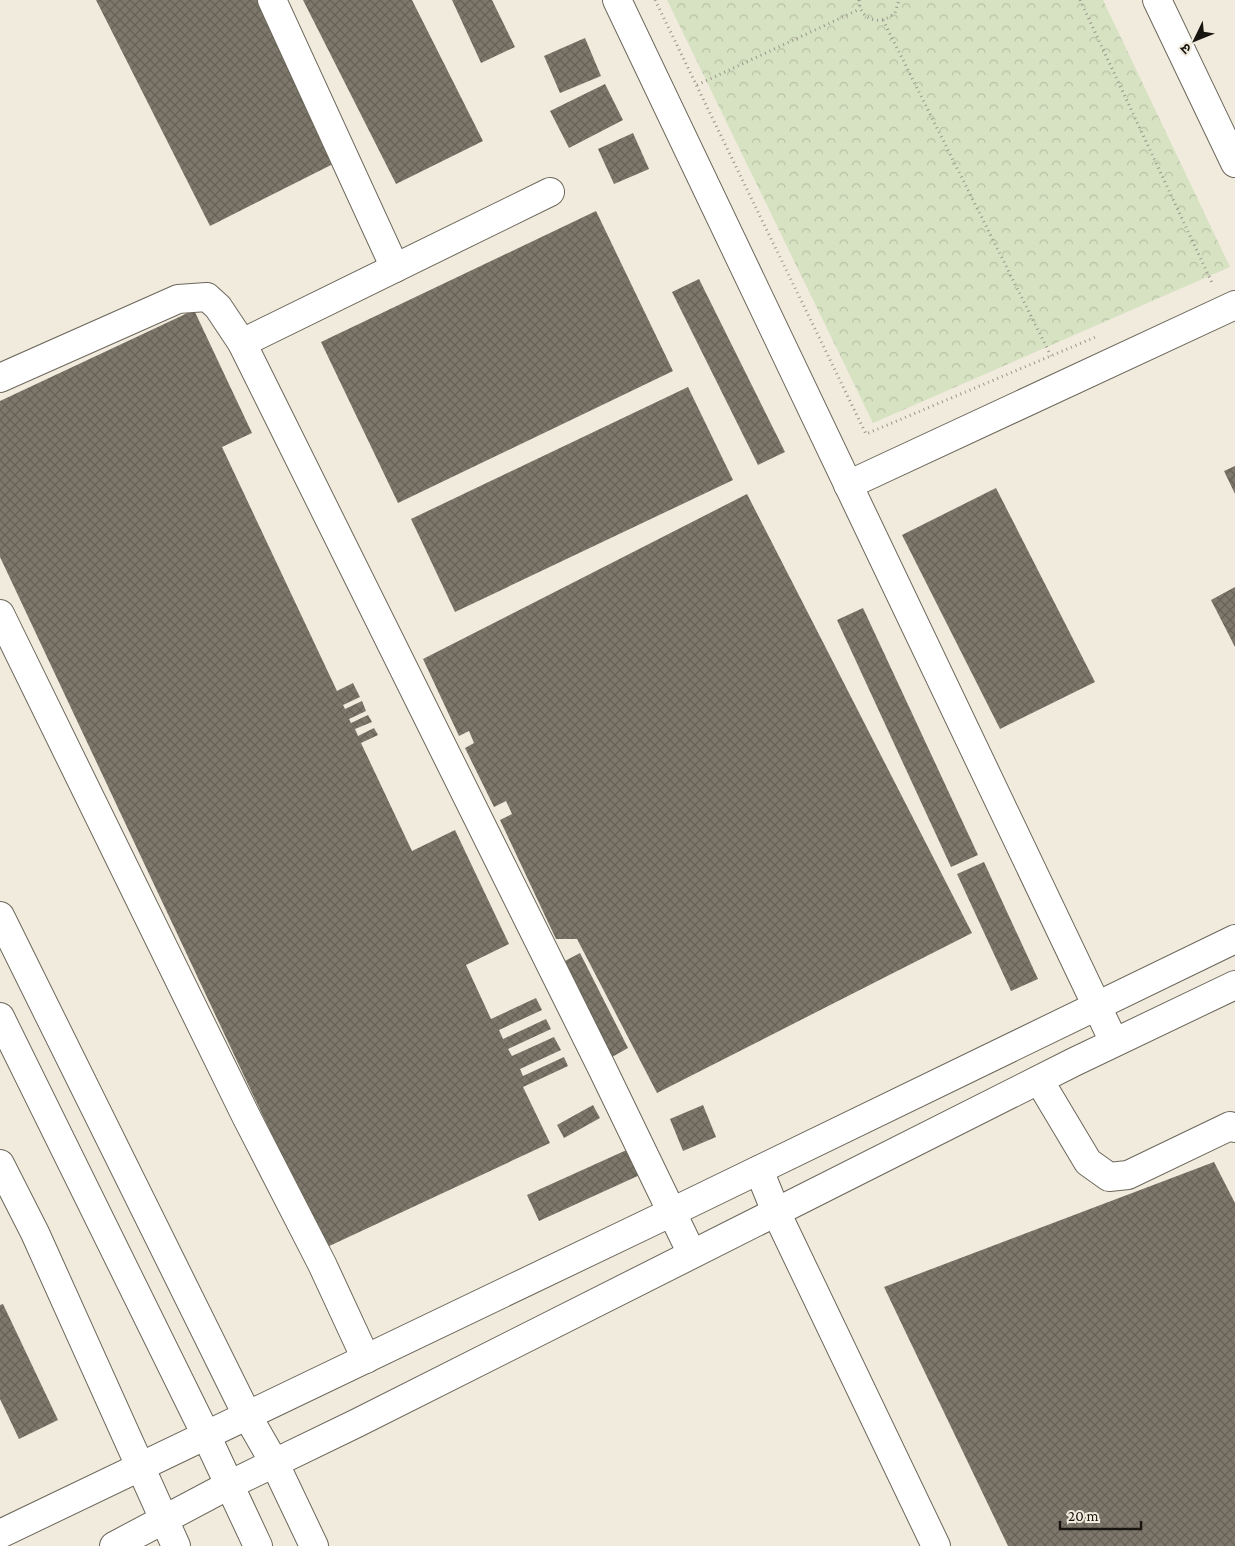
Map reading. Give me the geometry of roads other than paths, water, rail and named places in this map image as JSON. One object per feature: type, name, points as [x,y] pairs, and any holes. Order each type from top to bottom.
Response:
[{"type":"street","points":[[272,0],[395,268]]},
{"type":"street","points":[[617,0],[1114,1042]]},
{"type":"street","points":[[1157,0],[1235,163]]},
{"type":"street","points":[[242,343],[550,192]]},
{"type":"street","points":[[0,378],[178,299],[207,297],[218,307],[242,343],[692,1254]]},
{"type":"street","points":[[848,485],[1235,305]]},
{"type":"street","points":[[0,614],[241,1107],[322,1264],[366,1360]]},
{"type":"street","points":[[0,916],[248,1417],[275,1464],[314,1546]]},
{"type":"street","points":[[0,1534],[206,1435],[248,1417],[1235,939]]},
{"type":"street","points":[[114,1546],[229,1485],[275,1464],[1114,1042],[1235,985]]},
{"type":"street","points":[[0,1017],[206,1435],[258,1546]]},
{"type":"street","points":[[1039,1080],[1088,1162],[1109,1177],[1128,1175],[1230,1126],[1235,1128]]},
{"type":"street","points":[[0,1164],[35,1233],[176,1546]]},
{"type":"street","points":[[760,1170],[776,1212],[936,1546]]}]
